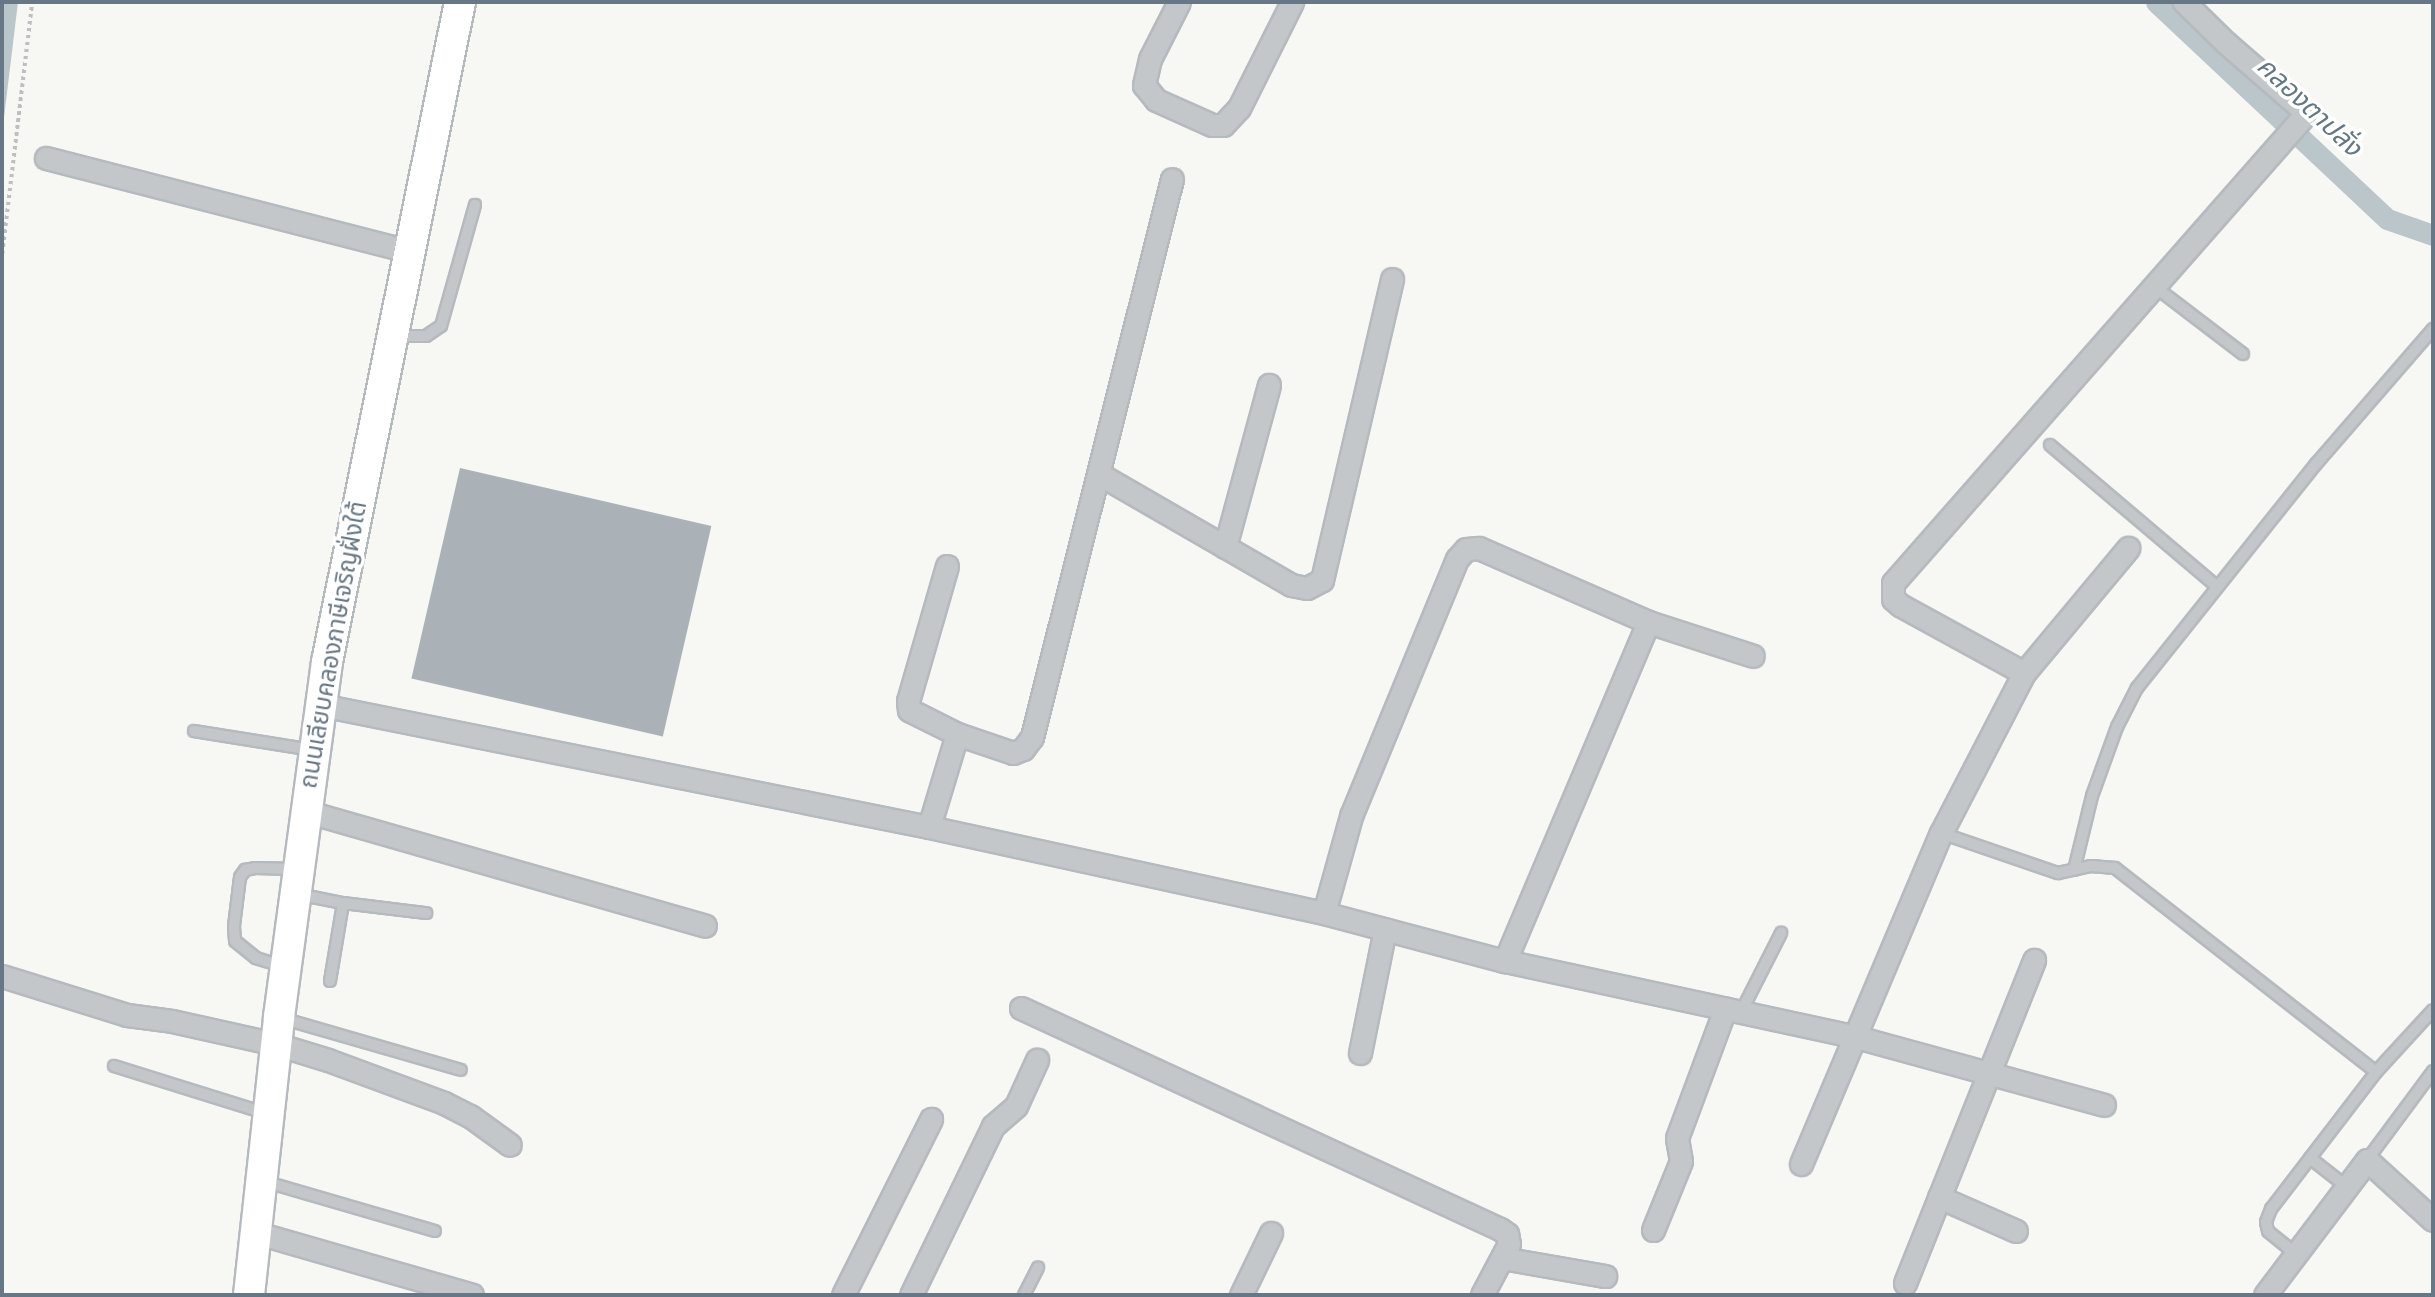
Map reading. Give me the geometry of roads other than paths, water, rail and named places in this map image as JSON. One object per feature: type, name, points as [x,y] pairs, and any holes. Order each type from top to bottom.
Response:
[{"type":"street","name":"ถนนเลียบคลองภาษีเจริญฝั่งใต้","points":[[249,1295],[277,1030],[321,705],[391,336],[460,2]]},
{"type":"street","points":[[1179,2],[1150,60],[1144,85],[1156,100],[1212,125],[1223,125],[1239,108],[1292,2]]},
{"type":"street","points":[[2024,673],[1900,605],[1893,599],[1893,583],[2297,126],[2302,109],[2226,43],[2184,2]]},
{"type":"street","points":[[46,158],[408,251]]},
{"type":"street","points":[[947,566],[908,701],[909,710],[957,734],[1013,753],[1023,749],[1032,737],[1172,178]]},
{"type":"street","points":[[1099,474],[1291,585],[1307,588],[1322,580],[1392,279]]},
{"type":"street","points":[[1225,547],[1269,385]]},
{"type":"street","points":[[1324,913],[1351,816],[1457,559],[1465,549],[1479,548],[1648,622],[1753,656]]},
{"type":"street","points":[[1801,1164],[1941,833],[2024,673],[2128,548]]},
{"type":"street","points":[[1505,961],[1648,622]]},
{"type":"street","points":[[321,705],[929,827],[1324,913],[1505,961],[1856,1037],[2104,1105]]},
{"type":"street","points":[[929,827],[957,734]]},
{"type":"street","points":[[305,811],[705,926]]},
{"type":"street","points":[[1360,1053],[1385,929]]},
{"type":"street","points":[[1905,1283],[2034,960]]},
{"type":"street","points":[[2,976],[127,1014],[277,1030],[444,1102],[470,1116],[510,1145]]},
{"type":"street","points":[[1021,1008],[1500,1228],[1507,1234],[1509,1244],[1482,1295]]},
{"type":"street","points":[[1653,1230],[1681,1161],[1676,1138],[1733,1011]]},
{"type":"street","points":[[911,1295],[993,1126],[1016,1106],[1037,1060]]},
{"type":"street","points":[[843,1295],[931,1119]]},
{"type":"street","points":[[2264,1295],[2367,1160],[2433,1220]]},
{"type":"street","points":[[1939,1197],[2016,1231]]},
{"type":"street","points":[[254,1232],[472,1295]]},
{"type":"street","points":[[1241,1295],[1271,1233]]},
{"type":"street","points":[[1502,1258],[1605,1276]]},
{"type":"lane","points":[[391,336],[426,336],[441,326],[475,205]]},
{"type":"lane","points":[[2154,286],[2243,354]]},
{"type":"lane","points":[[2074,870],[2092,796],[2117,727],[2137,688],[2316,464],[2433,329]]},
{"type":"lane","points":[[2050,445],[2216,586]]},
{"type":"lane","points":[[194,731],[314,750]]},
{"type":"lane","points":[[1941,833],[2058,873],[2091,866],[2115,869],[2376,1072]]},
{"type":"lane","points":[[285,967],[244,950],[235,941],[234,926],[240,877],[245,870],[296,881],[343,903],[426,913]]},
{"type":"lane","points":[[330,981],[343,903]]},
{"type":"lane","points":[[1733,1011],[1781,933]]},
{"type":"lane","points":[[2296,1254],[2268,1231],[2266,1222],[2271,1209],[2376,1072],[2433,1010]]},
{"type":"lane","points":[[277,1030],[461,1070]]},
{"type":"lane","points":[[114,1066],[268,1114]]},
{"type":"lane","points":[[2367,1160],[2433,1072]]},
{"type":"lane","points":[[2310,1158],[2347,1187]]},
{"type":"lane","points":[[260,1180],[435,1231]]},
{"type":"lane","points":[[1024,1295],[1038,1267]]},
{"type":"waterway","name":"คลองตาปลั่ง","points":[[2156,2],[2387,219],[2433,235]]},
{"type":"waterway","name":"คลองตาปลั่ง","points":[[2432,234],[2433,230]]}]
